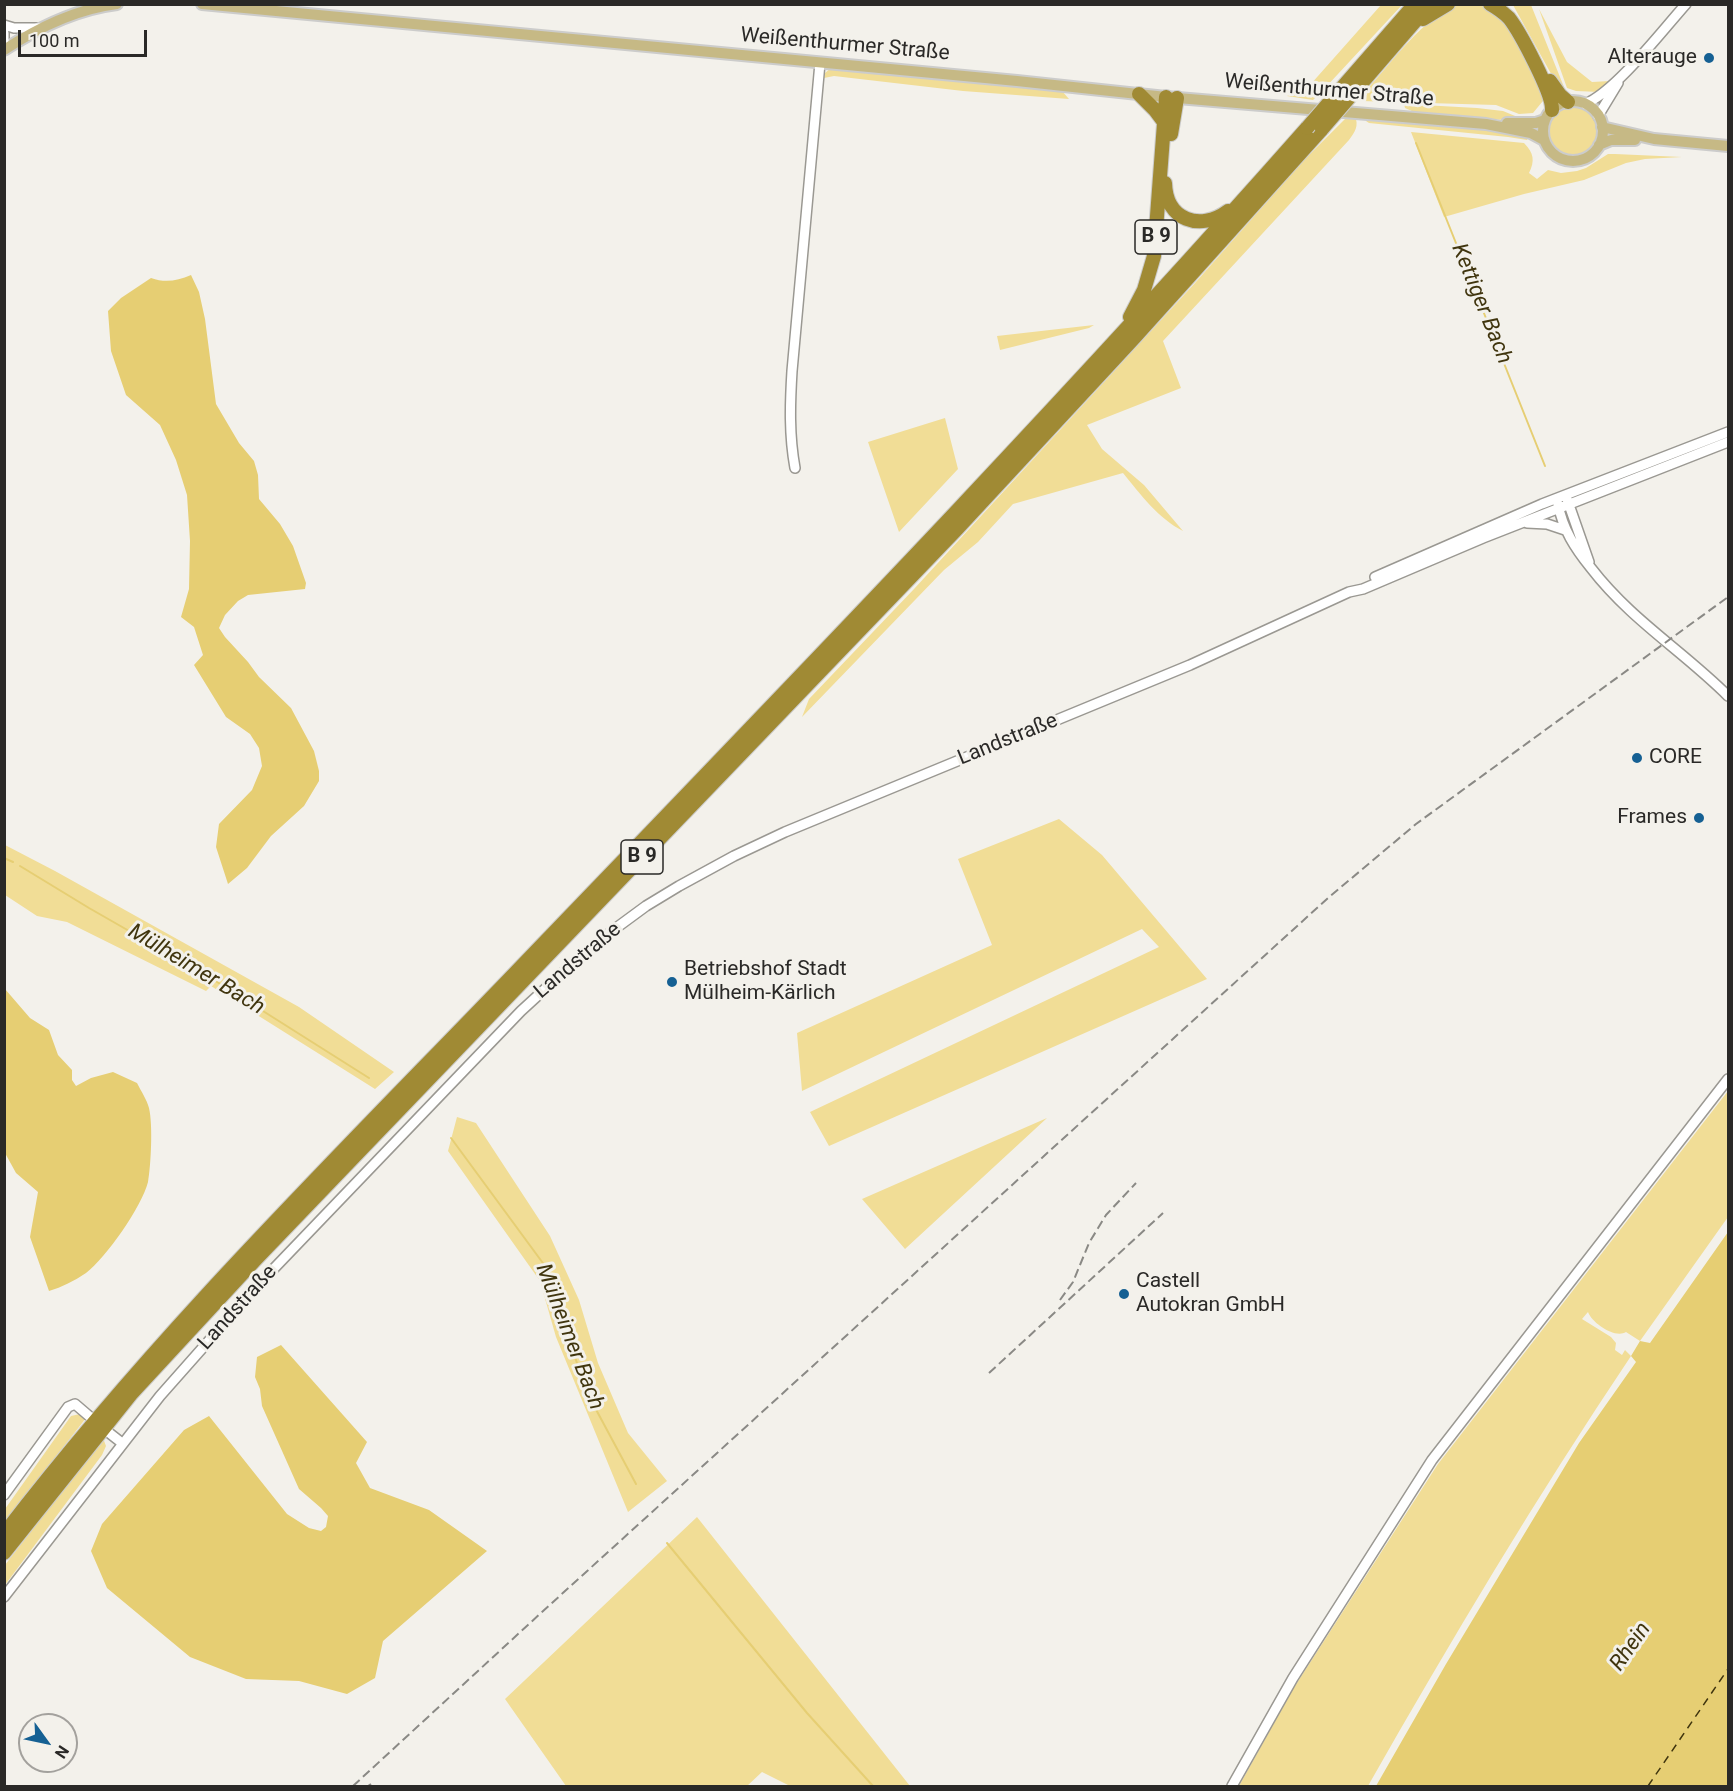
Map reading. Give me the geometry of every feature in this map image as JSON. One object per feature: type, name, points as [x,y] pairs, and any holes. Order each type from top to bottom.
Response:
[{"type":"highway","name":"B 9","points":[[4,1553],[132,1393],[240,1277],[957,529],[1134,338],[1322,129],[1347,91],[1415,4]]},
{"type":"highway","name":"B 9","points":[[4,1534],[124,1386],[246,1252],[885,587],[1115,342],[1307,128],[1347,91],[1430,4]]},
{"type":"highway","points":[[1409,28],[1448,4]]},
{"type":"highway","points":[[1490,4],[1503,12],[1515,27],[1550,96],[1549,115]]},
{"type":"highway","points":[[1507,4],[1554,87],[1568,102]]},
{"type":"highway","points":[[1139,94],[1164,122]]},
{"type":"highway","name":"B 9","points":[[1171,97],[1165,181],[1170,206],[1186,219],[1209,221],[1221,216],[1246,197]]},
{"type":"highway","name":"B 9","points":[[1115,342],[1139,301],[1152,268],[1164,122],[1171,97]]},
{"type":"main road","points":[[4,48],[40,28],[87,10],[117,4]]},
{"type":"main road","name":"Weißenthurmer Straße","points":[[202,4],[1171,97],[1486,124],[1536,123],[1549,115]]},
{"type":"main road","points":[[1599,145],[1602,127],[1598,116],[1585,104],[1568,102],[1549,115],[1543,130],[1544,140],[1554,155],[1570,161],[1587,157],[1599,145],[1611,140],[1654,139],[1728,146]]},
{"type":"main road","name":"Weißenthurmer Straße","points":[[1486,124],[1531,133],[1544,140]]},
{"type":"main road","points":[[1602,127],[1654,139]]},
{"type":"street","points":[[1585,104],[1595,100],[1624,73],[1686,4]]},
{"type":"street","points":[[4,25],[40,28]]},
{"type":"street","points":[[4,33],[4,48]]},
{"type":"street","points":[[795,468],[789,411],[820,63]]},
{"type":"street","points":[[1598,116],[1624,73]]},
{"type":"street","points":[[1349,592],[1363,589],[1520,523],[1563,501],[1728,432]]},
{"type":"street","points":[[1349,592],[1413,559],[1563,501],[1728,442]]},
{"type":"street","points":[[1563,501],[1565,530],[1578,554],[1620,603],[1728,696]]},
{"type":"street","points":[[1563,501],[1590,568]]},
{"type":"street","points":[[1520,523],[1547,524],[1565,530]]},
{"type":"street","name":"Landstraße","points":[[4,1597],[122,1443],[260,1283],[436,1098],[545,988],[588,950],[634,915],[709,869],[785,832],[1190,665],[1349,592]]},
{"type":"street","points":[[1232,1786],[1293,1678],[1432,1460],[1728,1079]]},
{"type":"street","points":[[4,1495],[60,1416],[72,1405],[78,1406],[89,1416]]},
{"type":"street","points":[[108,1432],[122,1443]]},
{"type":"shaded area","points":[[1460,4],[1485,6],[1506,20],[1547,96],[1533,113],[1519,114],[1496,105],[1361,101],[1367,94],[1364,93],[1421,29],[1447,9]]},
{"type":"shaded area","points":[[1381,5],[1402,5],[1313,100],[1287,96],[1310,85]]},
{"type":"shaded area","points":[[1513,5],[1531,5],[1564,87],[1560,90]]},
{"type":"shaded area","points":[[1539,9],[1567,62],[1592,82],[1610,81],[1600,92],[1576,91],[1567,88]]},
{"type":"shaded area","points":[[831,68],[1062,91],[1069,99],[963,91],[834,76],[824,78],[825,73]]},
{"type":"shaded area","points":[[1404,104],[1477,108],[1503,111],[1520,118],[1531,117],[1530,121],[1483,119],[1414,112],[1405,108]]},
{"type":"shaded area","points":[[1573,106],[1583,108],[1591,114],[1597,122],[1599,132],[1597,142],[1591,150],[1583,156],[1573,158],[1563,156],[1555,150],[1549,142],[1547,132],[1549,122],[1555,114],[1563,108]]},
{"type":"shaded area","points":[[1349,115],[1355,116],[1357,123],[1355,132],[1349,140],[1163,341],[1181,388],[1087,425],[1102,449],[1144,485],[1183,531],[1158,513],[1123,473],[1013,504],[978,542],[944,570],[802,717],[809,699],[914,589],[1195,283],[1304,160]]},
{"type":"shaded area","points":[[1366,117],[1449,124],[1529,135],[1527,140],[1369,123]]},
{"type":"shaded area","points":[[1411,132],[1524,143],[1532,157],[1529,173],[1537,179],[1548,170],[1561,173],[1586,168],[1608,154],[1682,157],[1645,159],[1626,163],[1584,180],[1444,217]]},
{"type":"shaded area","points":[[1094,325],[1000,350],[997,336]]},
{"type":"shaded area","points":[[945,418],[958,469],[899,532],[868,442]]},
{"type":"shaded area","points":[[1059,819],[1102,855],[1207,979],[829,1146],[810,1112],[1159,947],[1142,929],[802,1091],[797,1033],[992,945],[958,859]]},
{"type":"shaded area","points":[[5,845],[299,1007],[394,1072],[375,1089],[211,986],[206,991],[67,922],[37,916],[5,895]]},
{"type":"shaded area","points":[[1728,1091],[1728,1217],[1640,1341],[1626,1332],[1621,1334],[1604,1329],[1588,1312],[1582,1319],[1611,1337],[1616,1343],[1615,1350],[1622,1355],[1625,1350],[1631,1356],[1495,1569],[1368,1786],[1239,1786],[1293,1689],[1438,1464]]},
{"type":"shaded area","points":[[457,1117],[476,1123],[550,1236],[579,1300],[598,1363],[628,1433],[667,1481],[628,1512],[556,1337],[540,1281],[448,1151]]},
{"type":"shaded area","points":[[1047,1118],[905,1249],[862,1199]]},
{"type":"shaded area","points":[[80,1414],[86,1418],[5,1522],[5,1509],[71,1416]]},
{"type":"shaded area","points":[[103,1438],[106,1446],[102,1455],[5,1585],[5,1565]]},
{"type":"shaded area","points":[[697,1517],[910,1786],[790,1786],[762,1772],[747,1786],[566,1786],[505,1699]]},
{"type":"water","points":[[191,275],[199,292],[205,319],[216,404],[239,443],[254,461],[258,475],[259,499],[280,524],[293,546],[306,583],[305,589],[248,595],[238,601],[225,615],[219,628],[259,677],[291,708],[314,751],[319,771],[319,781],[304,806],[271,836],[247,868],[228,884],[216,847],[219,824],[252,790],[262,766],[259,748],[250,734],[226,717],[194,665],[203,655],[194,627],[181,617],[189,589],[190,541],[187,495],[176,460],[160,425],[126,395],[111,351],[108,311],[121,298],[151,278],[171,281]]},
{"type":"water","points":[[5,989],[30,1018],[49,1030],[58,1055],[72,1070],[72,1080],[76,1086],[91,1078],[113,1072],[137,1083],[149,1108],[150,1166],[148,1182],[139,1204],[113,1244],[94,1266],[77,1279],[49,1291],[30,1237],[38,1192],[16,1173],[5,1153]]},
{"type":"water","name":"Rhein","points":[[1728,1232],[1728,1786],[1376,1786],[1446,1664],[1579,1443],[1636,1362],[1631,1356],[1640,1341],[1650,1343]]},
{"type":"water","points":[[281,1345],[367,1442],[356,1463],[370,1488],[429,1510],[487,1551],[383,1641],[375,1678],[347,1694],[299,1681],[246,1679],[190,1657],[107,1588],[91,1551],[102,1524],[184,1430],[209,1416],[287,1514],[309,1528],[321,1531],[326,1527],[328,1516],[299,1489],[262,1406],[260,1389],[255,1377],[257,1357]]},
{"type":"waterway","name":"Kettiger Bach","points":[[1416,143],[1545,466]]},
{"type":"waterway","name":"Mülheimer Bach","points":[[4,858],[13,862]]},
{"type":"waterway","name":"Mülheimer Bach","points":[[20,866],[206,975],[369,1078]]},
{"type":"waterway","name":"Mülheimer Bach","points":[[451,1138],[548,1270],[585,1389],[636,1484]]},
{"type":"waterway","name":"Mülheimer Bach","points":[[667,1543],[807,1713],[873,1786]]},
{"type":"ferry route","points":[[1648,1786],[1728,1669]]},
{"type":"railway","points":[[353,1786],[1328,898],[1416,824],[1728,597]]},
{"type":"railway","points":[[1060,1300],[1073,1282],[1089,1243],[1106,1215],[1136,1183]]},
{"type":"railway","points":[[989,1373],[1163,1213]]},
{"type":"place","name":"Alterauge","points":[[1709,58]]},
{"type":"place","name":"CORE","points":[[1637,758]]},
{"type":"place","name":"Frames","points":[[1699,818]]},
{"type":"place","name":"Betriebshof Stadt Mülheim-Kärlich","points":[[672,982]]},
{"type":"place","name":"Castell Autokran GmbH","points":[[1124,1294]]}]
